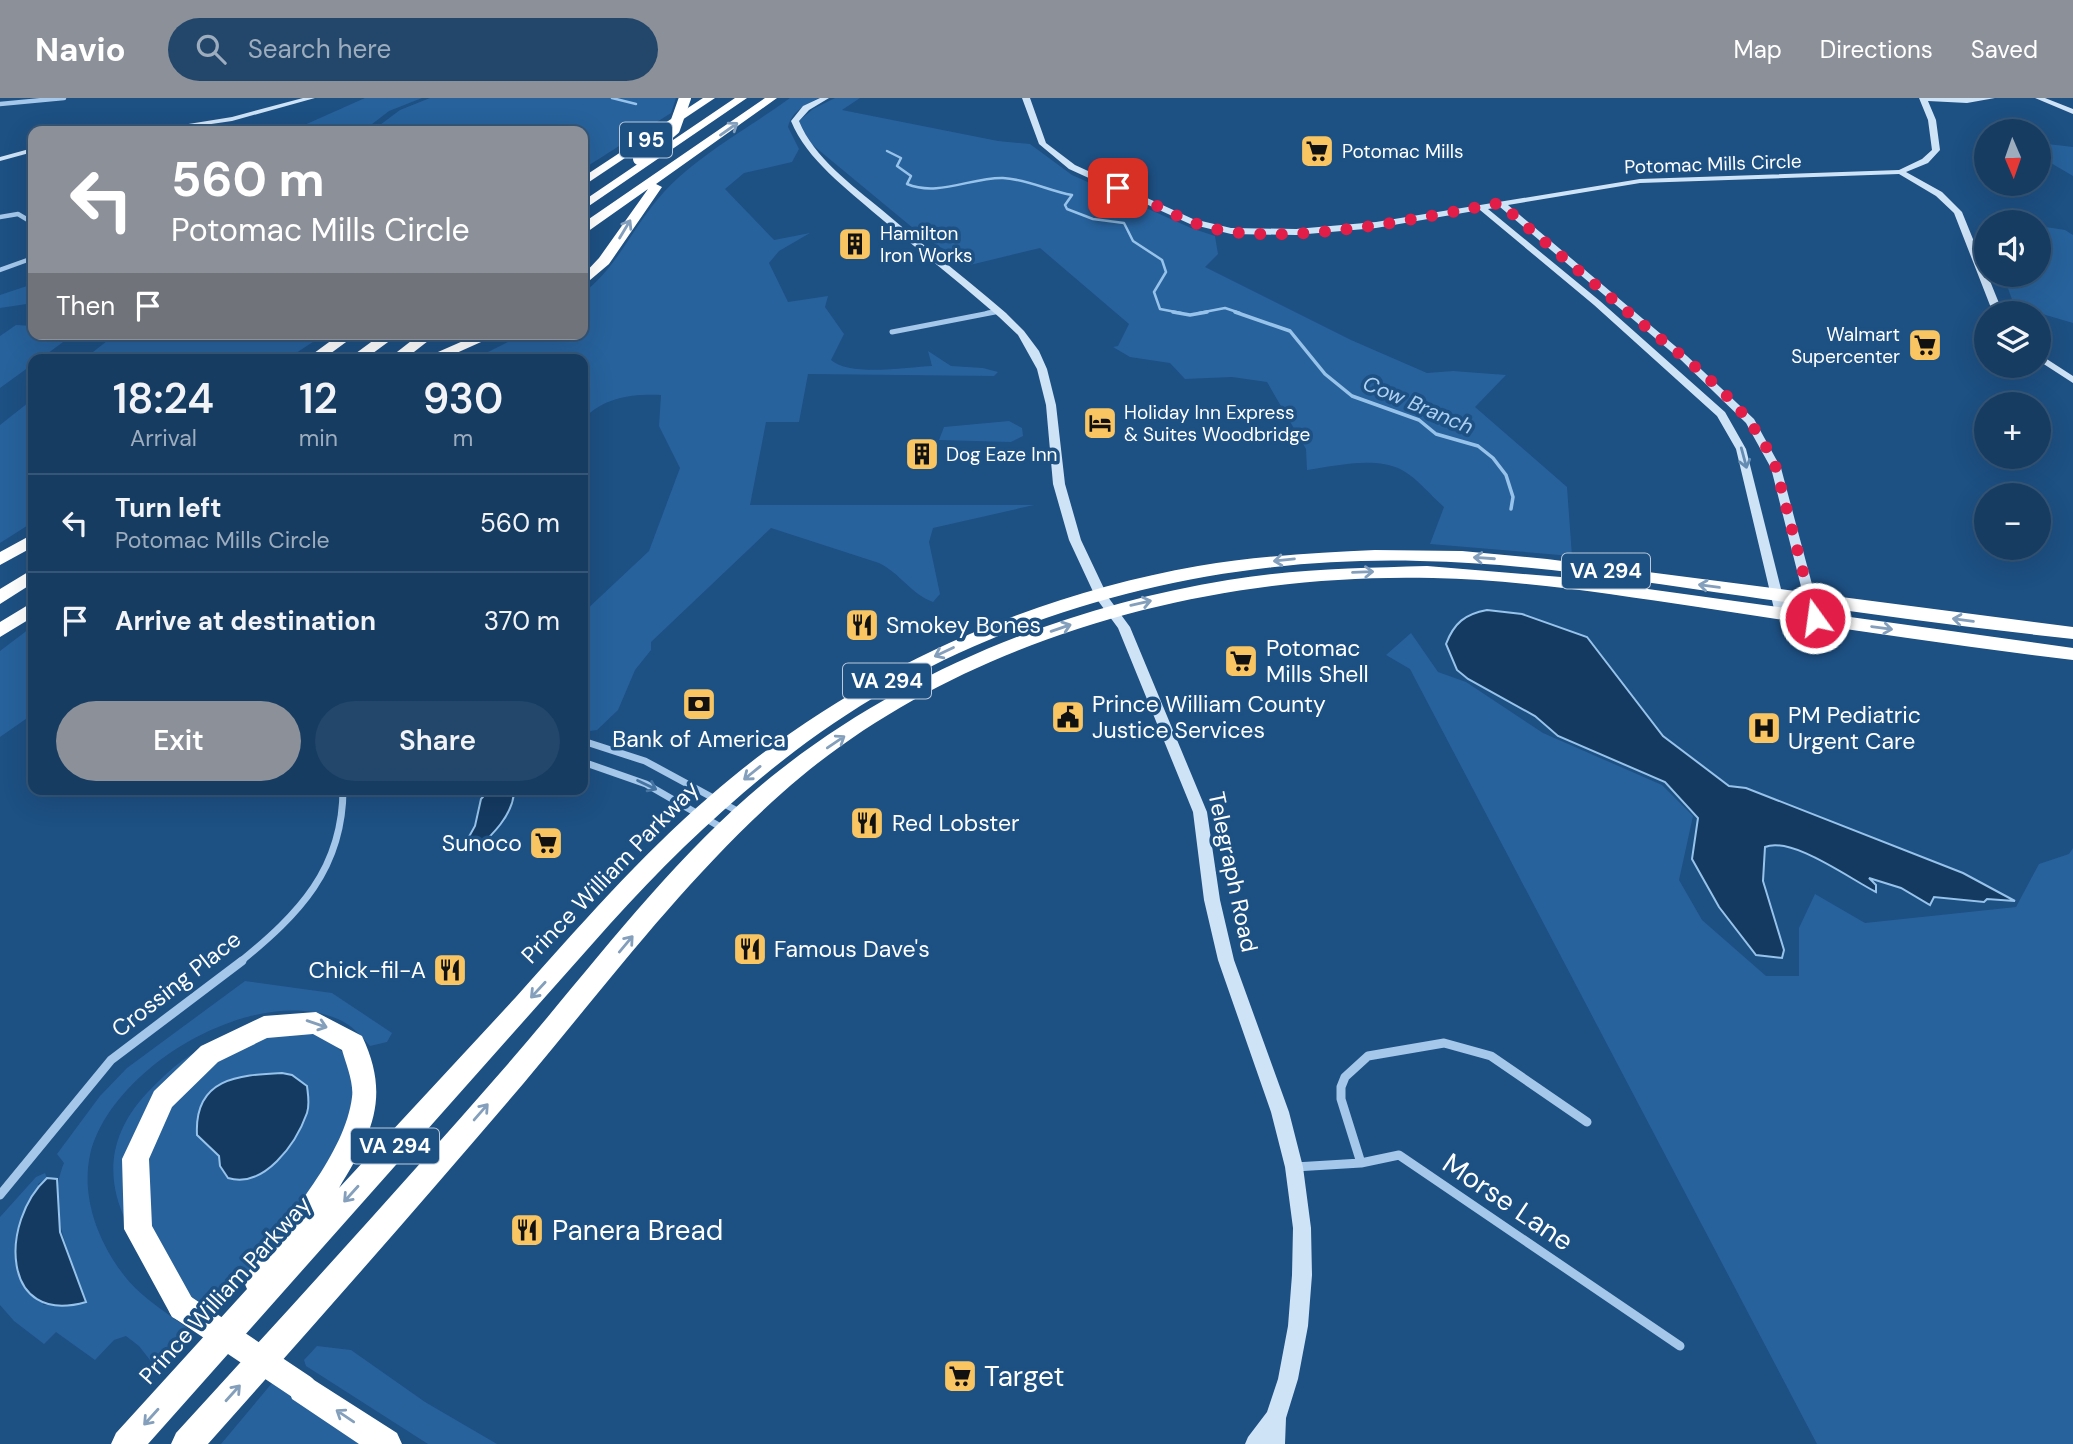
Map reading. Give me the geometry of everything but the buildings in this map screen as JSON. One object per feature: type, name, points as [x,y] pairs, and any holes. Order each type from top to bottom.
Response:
[{"type":"highway","points":[[588,193],[639,159],[674,129],[685,98]]},
{"type":"highway","name":"I 95","points":[[588,179],[710,98]]},
{"type":"highway","points":[[588,203],[742,98]]},
{"type":"highway","name":"I 95","points":[[588,226],[772,98]]},
{"type":"highway","points":[[588,277],[604,261],[649,195],[685,159]]},
{"type":"highway","points":[[320,354],[341,340]]},
{"type":"highway","points":[[362,354],[382,340]]},
{"type":"highway","points":[[402,354],[422,340]]},
{"type":"highway","points":[[442,354],[477,340]]},
{"type":"highway","points":[[0,560],[28,542]]},
{"type":"highway","name":"Prince William Parkway","points":[[127,1444],[672,844],[788,745],[894,677],[995,630],[1104,603],[1173,596],[1258,581],[1337,573],[1424,572],[1563,582],[1779,604],[2073,654]]},
{"type":"highway","points":[[0,598],[28,578]]},
{"type":"highway","points":[[0,608],[28,590]]},
{"type":"highway","name":"Prince William Parkway","points":[[187,1444],[365,1247],[706,850],[815,756],[908,696],[1104,603]]},
{"type":"highway","name":"Prince William Parkway","points":[[1813,609],[2073,633]]},
{"type":"highway","points":[[0,631],[28,611]]},
{"type":"highway","points":[[155,1071],[217,1034],[264,1021],[285,1019],[306,1020],[339,1035],[358,1057],[364,1073],[366,1095],[360,1120],[351,1140],[323,1187],[209,1353]]},
{"type":"highway","points":[[112,1224],[143,1273],[182,1307],[386,1444]]},
{"type":"street","points":[[0,104],[64,98]]},
{"type":"street","points":[[187,126],[232,120],[311,98]]},
{"type":"street","name":"Telegraph Road","points":[[825,98],[806,108],[795,121],[799,138],[835,174],[998,311],[1031,347],[1048,381],[1059,483],[1104,603],[1124,627],[1196,799],[1212,900],[1226,960],[1280,1112],[1294,1167],[1302,1228],[1301,1288],[1289,1379],[1276,1418],[1275,1444]]},
{"type":"street","name":"Potomac Mills Circle","points":[[1026,98],[1044,144],[1081,172],[1207,227],[1243,232],[1328,230],[1640,181],[1900,172],[1925,161],[1936,149],[1932,120],[1923,98]]},
{"type":"street","points":[[1923,98],[1967,101],[1991,98]]},
{"type":"street","points":[[2039,98],[2073,112]]},
{"type":"street","points":[[2057,98],[2073,105]]},
{"type":"street","points":[[0,159],[28,151]]},
{"type":"street","points":[[1900,172],[1939,194],[1958,212],[1993,301]]},
{"type":"street","points":[[1805,176],[1857,184]]},
{"type":"street","points":[[1500,203],[1701,373],[1750,421],[1769,449],[1776,468],[1813,609]]},
{"type":"street","points":[[1481,206],[1710,402],[1728,423],[1741,449],[1779,604]]},
{"type":"street","points":[[0,216],[16,214],[28,220]]},
{"type":"street","points":[[0,270],[28,260]]},
{"type":"street","points":[[892,332],[998,311]]},
{"type":"street","points":[[2051,364],[2073,380]]},
{"type":"street","points":[[588,743],[654,764],[711,808],[736,823]]},
{"type":"street","points":[[588,764],[711,808],[736,823]]},
{"type":"street","name":"Crossing Place","points":[[0,1195],[30,1164],[112,1058],[231,968],[296,910],[336,847],[342,820],[343,795]]},
{"type":"street","points":[[1362,1163],[1341,1099],[1341,1087],[1345,1077],[1368,1056],[1444,1043],[1491,1056],[1587,1122]]},
{"type":"street","name":"Morse Lane","points":[[1294,1167],[1362,1163],[1399,1156],[1680,1346]]},
{"type":"street","name":"Telegraph Road","points":[[1255,1444],[1276,1418]]},
{"type":"shaded area","points":[[365,98],[422,98],[389,111],[370,126],[302,126]]},
{"type":"shaded area","points":[[430,98],[676,98],[671,113],[588,166],[588,126],[379,126],[400,110]]},
{"type":"shaded area","points":[[790,98],[819,98],[800,109],[790,121],[788,127],[799,149],[792,162],[744,173],[725,189],[774,240],[810,233],[779,251],[769,263],[788,302],[828,296],[825,307],[844,334],[831,360],[840,365],[865,370],[932,366],[928,351],[951,366],[998,372],[994,376],[808,374],[799,422],[766,422],[750,505],[1034,505],[933,528],[929,542],[940,594],[933,602],[918,594],[879,563],[771,528],[651,642],[651,650],[635,670],[618,710],[597,730],[588,731],[588,608],[649,551],[680,468],[659,426],[661,395],[619,398],[588,415],[588,354],[484,354],[512,340],[588,340],[588,289],[616,258],[653,204],[677,179],[708,154]]},
{"type":"shaded area","points":[[835,98],[860,98],[842,110],[998,141],[1030,144],[1072,175],[1215,236],[1218,254],[1205,267],[1351,340],[1427,373],[1453,371],[1506,375],[1475,407],[1567,487],[1572,556],[1430,544],[1444,507],[1413,478],[1391,466],[1355,463],[1307,470],[1306,449],[1267,382],[1232,377],[1185,379],[1170,363],[1130,357],[1113,347],[1118,346],[1129,324],[1040,248],[970,265],[925,238],[809,142],[799,121],[813,109]]},
{"type":"shaded area","points":[[2051,144],[2073,147],[2073,176],[2051,163]]},
{"type":"shaded area","points":[[2051,228],[2065,230],[2073,235],[2073,323],[2051,317],[2051,301],[2013,301],[2007,287],[2051,287]]},
{"type":"shaded area","points":[[28,286],[28,304],[0,308],[0,295]]},
{"type":"shaded area","points":[[16,325],[28,326],[28,340],[66,340],[47,354],[28,354],[28,368],[0,388],[0,336]]},
{"type":"shaded area","points":[[108,340],[316,340],[295,354],[90,354]]},
{"type":"shaded area","points":[[28,403],[28,525],[0,543],[0,425]]},
{"type":"shaded area","points":[[1009,421],[1022,428],[1023,436],[1011,442],[939,440],[944,427]]},
{"type":"shaded area","points":[[1487,610],[1522,614],[1587,637],[1663,736],[1729,786],[1746,788],[1963,873],[2015,901],[1987,899],[1984,902],[1934,897],[1930,905],[1901,888],[1869,878],[1876,885],[1876,892],[1805,853],[1776,845],[1765,847],[1763,881],[1784,950],[1782,958],[1756,955],[1719,907],[1692,859],[1698,818],[1665,782],[1558,736],[1535,716],[1468,679],[1457,670],[1446,644],[1449,637],[1461,621],[1472,614]]},
{"type":"shaded area","points":[[28,630],[28,717],[0,737],[0,651]]},
{"type":"shaded area","points":[[1411,633],[1438,672],[1466,682],[1543,733],[1662,785],[1693,816],[1679,880],[1702,920],[1766,976],[1799,976],[1799,928],[1815,894],[1865,923],[2016,907],[2039,864],[2069,854],[2073,848],[2073,1444],[1817,1444],[1410,669],[1386,655]]},
{"type":"shaded area","points":[[485,795],[514,795],[509,810],[500,824],[476,850],[466,842],[475,826],[481,799]]},
{"type":"shaded area","points":[[245,981],[332,993],[392,1033],[387,1042],[370,1046],[352,1027],[338,1019],[304,1011],[266,1013],[227,1023],[190,1041],[155,1064],[125,1092],[103,1123],[90,1155],[90,1202],[99,1233],[130,1283],[193,1332],[157,1369],[139,1346],[126,1336],[114,1340],[95,1360],[56,1332],[44,1344],[14,1321],[0,1305],[0,1217],[36,1177],[45,1173],[47,1178],[38,1184],[43,1305],[86,1302],[59,1216],[57,1199],[64,1163],[57,1154],[100,1096],[127,1068]]},
{"type":"shaded area","points":[[267,1028],[322,1035],[350,1058],[354,1072],[349,1130],[288,1226],[213,1311],[170,1282],[132,1233],[121,1210],[113,1163],[118,1140],[129,1116],[167,1073],[205,1047]],"holes":[[[282,1073],[220,1166],[219,1156],[197,1135],[198,1116],[203,1102],[211,1091],[235,1078]]]},
{"type":"shaded area","points":[[282,1073],[292,1075],[307,1086],[308,1106],[302,1125],[287,1150],[266,1170],[241,1180],[228,1178],[220,1166],[219,1156],[197,1135],[198,1116],[203,1102],[211,1091],[235,1078]]},
{"type":"shaded area","points":[[47,1178],[57,1179],[60,1232],[86,1302],[58,1306],[37,1299],[23,1285],[17,1266],[16,1243],[21,1219],[32,1197]]},
{"type":"shaded area","points":[[317,1346],[351,1350],[425,1402],[497,1444],[428,1444],[306,1366],[304,1360]]},
{"type":"shaded area","points":[[272,1383],[363,1444],[221,1444]]},
{"type":"waterway","name":"Cow Branch","points":[[612,98],[636,104]]},
{"type":"waterway","name":"Cow Branch","points":[[887,151],[901,158],[897,166],[911,176],[907,184],[943,188],[991,179],[1012,179],[1072,195],[1065,205],[1067,209],[1093,219],[1124,223],[1133,241],[1162,260],[1166,272],[1154,292],[1160,309],[1181,313]]},
{"type":"waterway","name":"Cow Branch","points":[[1199,313],[1225,308],[1240,313]]},
{"type":"waterway","name":"Cow Branch","points":[[1173,312],[1190,315],[1207,312]]},
{"type":"waterway","name":"Cow Branch","points":[[1235,312],[1290,331],[1325,374],[1352,396],[1419,420],[1436,434],[1478,446],[1493,458],[1506,475],[1513,497],[1511,509]]},
{"type":"place","name":"Potomac Mills","points":[[1317,151]]},
{"type":"place","name":"Hamilton Iron Works","points":[[855,244]]},
{"type":"place","name":"Walmart Supercenter","points":[[1925,345]]},
{"type":"place","name":"Holiday Inn Express & Suites Woodbridge","points":[[1100,423]]},
{"type":"place","name":"Dog Eaze Inn","points":[[922,454]]},
{"type":"place","name":"Smokey Bones","points":[[862,625]]},
{"type":"place","name":"Potomac Mills Shell","points":[[1241,661]]},
{"type":"place","name":"Bank of America","points":[[699,704]]},
{"type":"place","name":"Prince William County Justice Services","points":[[1068,717]]},
{"type":"place","name":"PM Pediatric Urgent Care","points":[[1764,728]]},
{"type":"place","name":"Red Lobster","points":[[867,823]]},
{"type":"place","name":"Sunoco","points":[[546,843]]},
{"type":"place","name":"Famous Dave's","points":[[750,949]]},
{"type":"place","name":"Chick-fil-A","points":[[450,970]]},
{"type":"place","name":"Panera Bread","points":[[527,1230]]},
{"type":"place","name":"Target","points":[[960,1376]]},
{"type":"route","points":[[1118,188],[1198,224],[1243,232],[1296,232],[1359,227],[1500,203],[1684,358],[1727,396],[1750,421],[1769,449],[1776,468],[1815,618]]}]
